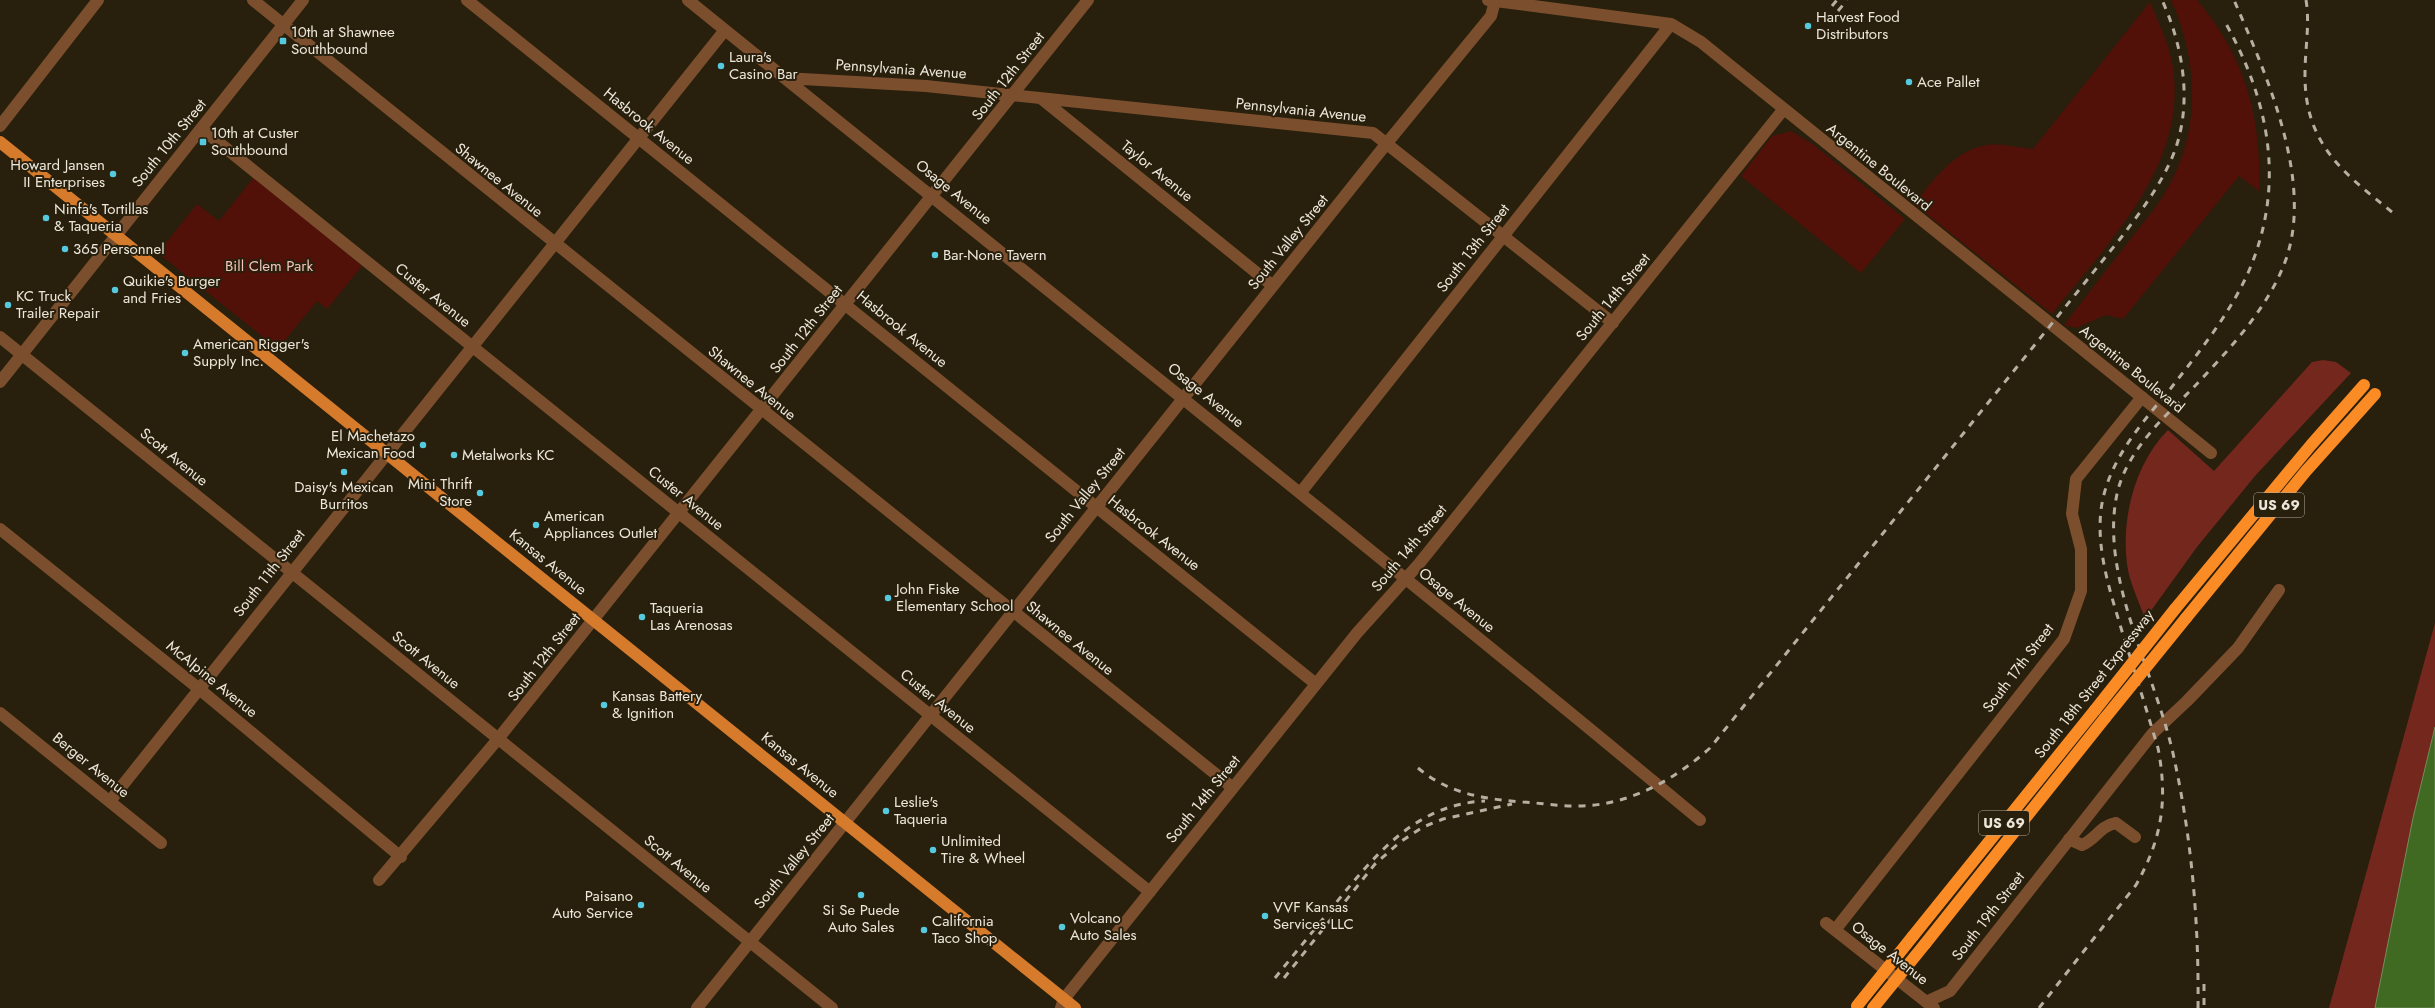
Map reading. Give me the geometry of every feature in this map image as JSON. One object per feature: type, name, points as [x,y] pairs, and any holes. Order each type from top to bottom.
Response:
[{"type":"highway","name":"South 18th Street Expressway","points":[[1856,1007],[2175,609],[2311,445],[2364,385]]},
{"type":"highway","name":"South 18th Street Expressway","points":[[1873,1008],[2105,718],[2306,471],[2375,394]]},
{"type":"main road","name":"Kansas Avenue","points":[[0,142],[115,236],[846,822],[1062,1004],[1075,1008]]},
{"type":"street","points":[[0,126],[98,0]]},
{"type":"street","name":"Shawnee Avenue","points":[[252,0],[761,411],[1233,788]]},
{"type":"street","name":"South 10th Street","points":[[0,382],[303,0]]},
{"type":"street","name":"Hasbrook Avenue","points":[[467,0],[1316,684]]},
{"type":"street","name":"Osage Avenue","points":[[688,0],[1301,492],[1405,579],[1564,706],[1700,820]]},
{"type":"street","name":"South 12th Street","points":[[379,880],[401,857],[498,739],[1014,95],[1088,0]]},
{"type":"street","name":"Argentine Boulevard","points":[[1491,0],[1671,24],[1701,42],[1783,110],[2210,453]]},
{"type":"street","name":"South Valley Street","points":[[697,1008],[1387,143],[1491,16],[1491,0]]},
{"type":"street","name":"South 13th Street","points":[[1301,492],[1671,24]]},
{"type":"street","name":"South 11th Street","points":[[110,801],[290,572],[725,30]]},
{"type":"street","name":"Pennsylvania Avenue","points":[[786,78],[926,86],[1014,95]]},
{"type":"street","points":[[1014,95],[1042,99]]},
{"type":"street","name":"Pennsylvania Avenue","points":[[1042,99],[1373,133],[1613,323]]},
{"type":"street","name":"Taylor Avenue","points":[[1042,99],[1273,286]]},
{"type":"street","name":"South 14th Street","points":[[1062,1004],[1357,633],[1405,579],[1613,323],[1783,110]]},
{"type":"street","name":"Custer Avenue","points":[[202,129],[1150,892]]},
{"type":"street","name":"Scott Avenue","points":[[0,337],[832,1008]]},
{"type":"street","name":"South 17th Street","points":[[1830,927],[2064,639],[2081,591],[2081,549],[2072,514],[2076,479],[2142,397]]},
{"type":"street","name":"McAlpine Avenue","points":[[0,529],[198,688],[401,857]]},
{"type":"street","name":"South 19th Street","points":[[1930,1005],[1950,990],[2164,721],[2187,701],[2238,648],[2279,590]]},
{"type":"street","name":"Berger Avenue","points":[[0,713],[161,843]]},
{"type":"street","points":[[2069,839],[2082,844],[2090,841],[2106,825],[2116,823],[2135,837]]},
{"type":"street","name":"Osage Avenue","points":[[1830,927],[1930,1005]]},
{"type":"green space","points":[[2171,0],[2197,0],[2214,21],[2239,66],[2253,113],[2257,138],[2259,191],[2239,176],[2123,319],[2106,315],[2076,328],[2064,325],[2161,200],[2183,155],[2192,110],[2192,88],[2186,43]]},
{"type":"green space","points":[[2150,2],[2168,47],[2173,66],[2174,111],[2166,144],[2153,175],[2136,205],[2116,234],[2052,314],[1914,204],[1937,176],[1964,153],[1987,145],[2033,149]]},
{"type":"green space","points":[[1791,131],[1814,145],[1905,219],[1861,273],[1741,176],[1772,136]]},
{"type":"green space","name":"Bill Clem Park","points":[[254,177],[362,266],[327,309],[317,301],[278,349],[158,253],[197,204],[219,221]]},
{"type":"shaded area","points":[[2323,360],[2336,362],[2351,373],[2255,476],[2197,547],[2145,619],[2128,571],[2126,528],[2133,492],[2139,475],[2147,458],[2157,443],[2168,430],[2214,471],[2312,362]]},
{"type":"shaded area","points":[[2435,623],[2435,727],[2413,818],[2375,1008],[2329,1008]]},
{"type":"shaded area","points":[[2435,727],[2435,1008],[2375,1008],[2413,818]]},
{"type":"railway","points":[[1832,6],[1837,0]]},
{"type":"railway","points":[[1838,11],[1847,0]]},
{"type":"railway","points":[[1418,768],[1442,784],[1468,794],[1481,797],[1561,806],[1593,805],[1612,802],[1648,790],[1680,771],[1710,748],[2120,239],[2154,191],[2166,171],[2178,140],[2184,100],[2181,58],[2170,19],[2162,0]]},
{"type":"railway","points":[[2198,1008],[2196,914],[2190,851],[2180,789],[2166,727],[2132,627],[2123,593],[2116,559],[2114,526],[2117,494],[2128,464],[2158,424],[2219,360],[2257,314],[2268,297],[2285,262],[2293,231],[2294,198],[2290,163],[2283,129],[2260,61],[2234,0]]},
{"type":"railway","points":[[2306,0],[2306,97],[2311,119],[2329,154],[2342,169],[2392,212]]},
{"type":"railway","points":[[2039,1008],[2136,885],[2152,852],[2157,835],[2162,802],[2161,767],[2158,748],[2106,575],[2101,542],[2101,510],[2104,492],[2110,476],[2127,444],[2192,361],[2223,318],[2248,273],[2260,241],[2267,208],[2269,176],[2268,145],[2262,114],[2253,83],[2225,22]]},
{"type":"railway","points":[[1275,978],[1366,868],[1399,835],[1438,811],[1460,804],[1485,801]]},
{"type":"railway","points":[[1284,978],[1375,864],[1400,842],[1423,827],[1443,819],[1512,804]]},
{"type":"railway","points":[[2204,984],[2204,1008]]},
{"type":"place","name":"Harvest Food Distributors","points":[[1808,26]]},
{"type":"place","name":"10th at Shawnee Southbound","points":[[283,41]]},
{"type":"place","name":"Laura's Casino Bar","points":[[721,66]]},
{"type":"place","name":"Ace Pallet","points":[[1909,82]]},
{"type":"place","name":"10th at Custer Southbound","points":[[203,142]]},
{"type":"place","name":"Howard Jansen II Enterprises","points":[[113,174]]},
{"type":"place","name":"Ninfa's Tortillas & Taqueria","points":[[46,218]]},
{"type":"place","name":"365 Personnel","points":[[65,249]]},
{"type":"place","name":"Bar-None Tavern","points":[[935,255]]},
{"type":"place","name":"Quikie's Burger and Fries","points":[[115,290]]},
{"type":"place","name":"KC Truck Trailer Repair","points":[[8,305]]},
{"type":"place","name":"American Rigger's Supply Inc.","points":[[185,353]]},
{"type":"place","name":"El Machetazo Mexican Food","points":[[423,445]]},
{"type":"place","name":"Metalworks KC","points":[[454,455]]},
{"type":"place","name":"Daisy's Mexican Burritos","points":[[344,472]]},
{"type":"place","name":"Mini Thrift Store","points":[[480,493]]},
{"type":"place","name":"American Appliances Outlet","points":[[536,525]]},
{"type":"place","name":"John Fiske Elementary School","points":[[888,598]]},
{"type":"place","name":"Taqueria Las Arenosas","points":[[642,617]]},
{"type":"place","name":"Kansas Battery & Ignition","points":[[604,705]]},
{"type":"place","name":"Leslie's Taqueria","points":[[886,811]]},
{"type":"place","name":"Unlimited Tire & Wheel","points":[[933,850]]},
{"type":"place","name":"Si Se Puede Auto Sales","points":[[861,895]]},
{"type":"place","name":"Paisano Auto Service","points":[[641,905]]},
{"type":"place","name":"VVF Kansas Services LLC","points":[[1265,916]]},
{"type":"place","name":"Volcano Auto Sales","points":[[1062,927]]},
{"type":"place","name":"California Taco Shop","points":[[924,930]]}]
